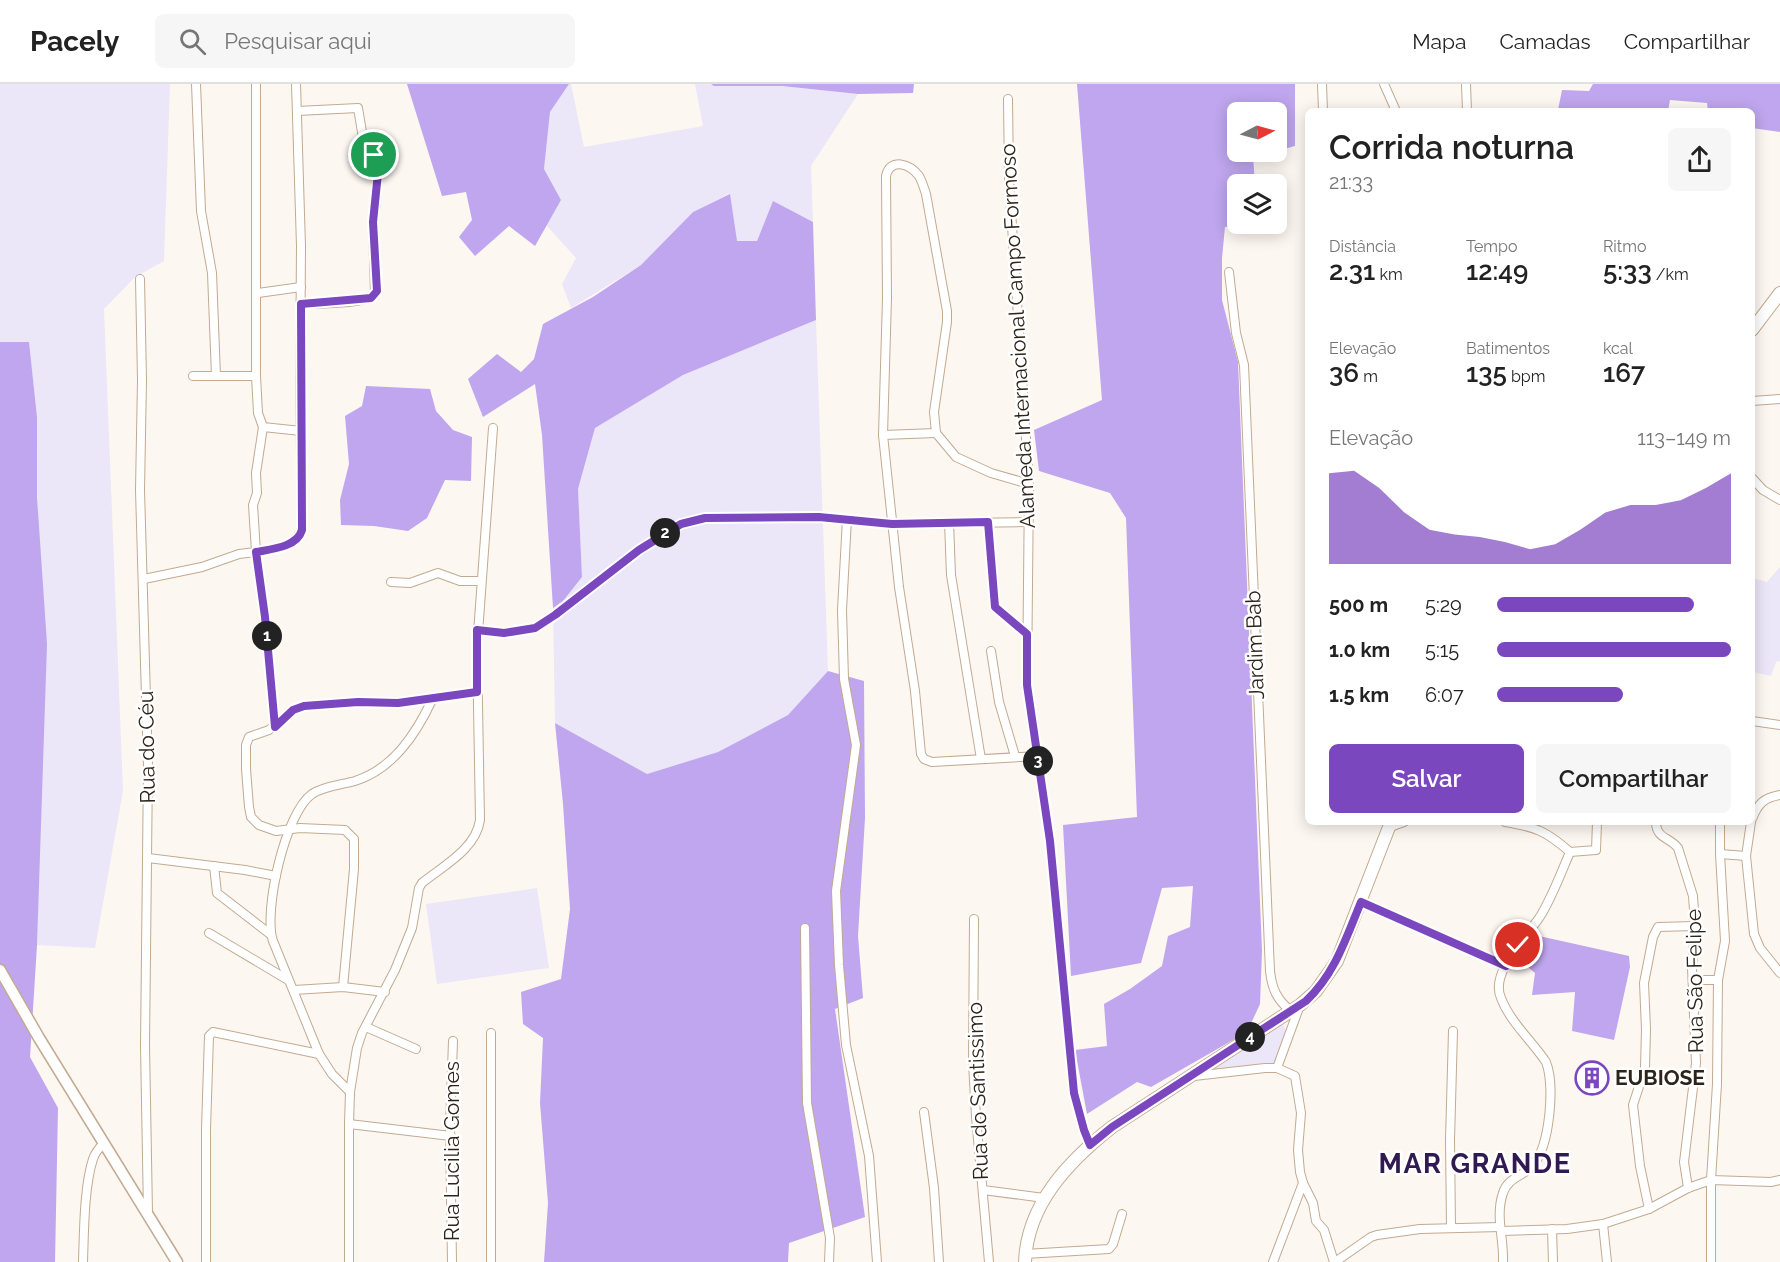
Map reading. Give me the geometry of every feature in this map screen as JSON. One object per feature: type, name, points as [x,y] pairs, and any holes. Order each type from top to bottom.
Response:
[{"type":"main road","points":[[1755,326],[1780,293]]},
{"type":"main road","points":[[1025,1258],[1031,1225],[1044,1198],[1073,1161],[1090,1145],[1112,1127],[1296,1008],[1316,991],[1331,970],[1361,902],[1391,825]]},
{"type":"street","points":[[196,84],[201,211],[212,273],[216,376]]},
{"type":"street","points":[[256,84],[255,244],[258,293],[256,376],[258,413],[263,427],[257,467],[257,494],[253,505],[275,727]]},
{"type":"street","points":[[144,579],[202,567],[239,554],[289,544],[300,535],[303,519],[301,287],[296,84]]},
{"type":"street","points":[[1322,84],[1323,108]]},
{"type":"street","points":[[1384,84],[1395,108]]},
{"type":"street","points":[[1466,84],[1467,108]]},
{"type":"street","name":"Alameda Internacional Campo Formoso","points":[[1008,99],[1009,180],[1029,483],[1027,685],[1054,881],[1074,1093],[1090,1145]]},
{"type":"street","points":[[297,111],[358,108],[363,138],[377,159],[378,173],[373,222],[375,294],[371,298],[352,301],[301,304]]},
{"type":"street","points":[[1029,483],[984,470],[956,457],[936,433],[934,412],[947,322],[946,298],[926,194],[919,176],[901,163],[893,164],[886,176],[887,298],[884,435],[892,524],[921,754],[924,759],[932,762],[1038,756]]},
{"type":"street","name":"Jardim Bab","points":[[1228,272],[1236,333],[1244,365],[1270,971],[1276,996],[1296,1008]]},
{"type":"street","name":"Rua do Céu","points":[[140,279],[142,380],[140,490],[147,723],[148,858],[145,1046],[148,1214]]},
{"type":"street","points":[[258,293],[301,287]]},
{"type":"street","points":[[193,376],[256,376]]},
{"type":"street","points":[[1755,401],[1780,399]]},
{"type":"street","points":[[263,427],[302,431]]},
{"type":"street","points":[[349,1262],[348,1124],[357,1048],[385,992],[412,928],[419,888],[422,883],[468,846],[478,831],[480,820],[477,630],[493,428]]},
{"type":"street","points":[[884,435],[936,433]]},
{"type":"street","points":[[1755,482],[1780,500]]},
{"type":"street","points":[[477,630],[504,633],[535,628],[639,550],[665,533],[693,520],[719,517],[819,517],[892,524],[1028,522]]},
{"type":"street","points":[[847,519],[842,610],[844,679],[856,745],[836,891],[839,965],[846,1045],[869,1156],[877,1262]]},
{"type":"street","points":[[949,522],[951,575],[981,759]]},
{"type":"street","points":[[988,522],[995,607],[1027,634]]},
{"type":"street","points":[[391,582],[410,583],[438,573],[460,581],[480,581]]},
{"type":"street","points":[[991,651],[999,702],[1015,756]]},
{"type":"street","points":[[343,987],[354,869],[354,839],[345,830],[300,828],[276,831],[259,825],[251,817],[247,790],[246,745],[249,737],[275,727],[293,710],[304,706],[358,702],[398,703],[477,692]]},
{"type":"street","points":[[350,1092],[332,1074],[319,1054],[270,934],[276,876],[288,830],[311,795],[327,788],[368,777],[385,765],[414,735],[432,700]]},
{"type":"street","points":[[1755,721],[1780,725]]},
{"type":"street","points":[[1755,812],[1758,804],[1768,797],[1780,795]]},
{"type":"street","points":[[1534,825],[1570,852],[1596,850],[1597,825]]},
{"type":"street","name":"Rua São Felipe","points":[[1657,825],[1662,837],[1676,844],[1693,896],[1696,1064],[1684,1162],[1688,1188]]},
{"type":"street","points":[[1711,1262],[1711,1180],[1717,1084],[1718,980],[1725,941],[1720,825]]},
{"type":"street","points":[[1751,825],[1746,856],[1754,934],[1760,948],[1780,973]]},
{"type":"street","points":[[1503,1262],[1499,1208],[1507,1184],[1532,1166],[1542,1148],[1547,1129],[1550,1071],[1501,999],[1499,987],[1511,956],[1542,912],[1570,852]]},
{"type":"street","points":[[1720,854],[1746,856]]},
{"type":"street","points":[[148,858],[276,876]]},
{"type":"street","points":[[214,866],[217,893],[270,934]]},
{"type":"street","points":[[1361,902],[1506,966]]},
{"type":"street","name":"Rua do Santissimo","points":[[974,919],[973,1063],[988,1262]]},
{"type":"street","points":[[1648,1209],[1633,1110],[1645,1060],[1645,976],[1653,937],[1658,927],[1695,926]]},
{"type":"street","points":[[805,927],[807,1103],[830,1238],[829,1262]]},
{"type":"street","points":[[209,933],[288,980]]},
{"type":"street","points":[[0,970],[103,1144],[177,1262]]},
{"type":"street","points":[[1693,980],[1718,980]]},
{"type":"street","points":[[294,990],[343,987],[385,992]]},
{"type":"street","points":[[1276,1068],[1296,1008]]},
{"type":"street","points":[[366,1027],[416,1049]]},
{"type":"street","points":[[1451,1228],[1450,1140],[1453,1031]]},
{"type":"street","points":[[206,1262],[208,1039],[211,1033],[319,1054]]},
{"type":"street","points":[[491,1033],[491,1262]]},
{"type":"street","name":"Rua Lucilia Gomes","points":[[452,1262],[453,1041]]},
{"type":"street","points":[[1189,1076],[1276,1068],[1295,1076],[1298,1084],[1301,1121],[1298,1160],[1303,1183],[1313,1203],[1316,1221],[1324,1230],[1335,1262],[1377,1235],[1451,1228],[1552,1229],[1603,1224],[1648,1209],[1688,1188],[1711,1180],[1771,1182],[1780,1180]]},
{"type":"street","points":[[924,1112],[934,1188],[939,1262]]},
{"type":"street","points":[[348,1124],[451,1136]]},
{"type":"street","points":[[83,1262],[90,1172],[95,1154],[103,1144]]},
{"type":"street","points":[[1272,1262],[1303,1183]]},
{"type":"street","points":[[983,1190],[1044,1198]]},
{"type":"street","points":[[1025,1258],[1109,1249],[1113,1244],[1122,1214]]},
{"type":"street","points":[[1603,1224],[1607,1262]]},
{"type":"street","points":[[1552,1229],[1553,1262]]},
{"type":"shaded area","points":[[0,84],[170,84],[164,261],[135,277],[104,309],[123,791],[95,948],[37,945],[39,854],[37,417],[29,343],[0,342]]},
{"type":"shaded area","points":[[407,84],[569,84],[550,112],[544,169],[561,200],[535,246],[509,226],[475,256],[459,237],[472,220],[466,192],[442,196]]},
{"type":"shaded area","points":[[571,84],[584,147],[703,126],[695,84],[782,86],[858,94],[811,166],[813,222],[773,202],[757,241],[736,241],[729,194],[693,212],[641,265],[571,308],[562,284],[576,258],[546,225],[561,200],[544,169],[550,112]]},
{"type":"shaded area","points":[[711,84],[914,84],[913,93],[858,94],[782,86],[714,86]]},
{"type":"shaded area","points":[[1077,84],[1295,84],[1295,146],[1287,148],[1287,102],[1227,102],[1227,162],[1253,162],[1254,174],[1227,174],[1227,227],[1225,227],[1222,258],[1222,300],[1238,362],[1262,951],[1260,1004],[1247,1032],[1151,1087],[1137,1082],[1087,1114],[1075,1050],[1107,1046],[1104,1004],[1162,966],[1168,936],[1190,927],[1193,886],[1162,888],[1141,963],[1071,976],[1063,825],[1137,817],[1126,518],[1110,493],[1039,471],[1034,430],[1102,400]]},
{"type":"shaded area","points":[[1593,84],[1780,84],[1780,132],[1755,128],[1755,108],[1708,108],[1707,103],[1670,100],[1669,108],[1558,108],[1562,90],[1589,91]]},
{"type":"shaded area","points":[[730,194],[737,241],[757,241],[773,201],[813,222],[816,320],[683,375],[595,428],[578,489],[582,577],[563,601],[553,608],[542,435],[535,384],[483,417],[468,379],[497,354],[521,372],[534,359],[543,324],[593,297],[641,265],[693,212]]},
{"type":"shaded area","points":[[816,320],[828,671],[788,715],[718,752],[647,774],[555,723],[553,608],[563,601],[582,577],[578,489],[595,428],[683,375]]},
{"type":"shaded area","points":[[0,342],[29,342],[37,417],[37,497],[47,644],[37,945],[30,1057],[58,1108],[55,1262],[0,1262]]},
{"type":"shaded area","points":[[366,386],[430,389],[436,411],[453,430],[472,437],[471,481],[445,480],[427,518],[408,531],[374,526],[341,525],[340,500],[349,464],[345,416],[362,406]]},
{"type":"shaded area","points":[[1780,567],[1780,661],[1776,662],[1771,676],[1755,673],[1755,579],[1767,582]]},
{"type":"shaded area","points":[[828,671],[864,681],[865,818],[858,936],[863,998],[835,1009],[865,1217],[789,1243],[788,1262],[544,1262],[548,1203],[540,1103],[543,1038],[523,1024],[521,992],[561,979],[570,909],[555,723],[647,774],[718,752],[788,715]]},
{"type":"shaded area","points":[[537,888],[549,968],[437,984],[426,904]]},
{"type":"shaded area","points":[[1539,936],[1629,956],[1630,967],[1614,1040],[1572,1031],[1575,992],[1532,995],[1535,973],[1517,958]]},
{"type":"shaded area","points":[[1283,1023],[1286,1031],[1277,1064],[1213,1072],[1212,1068]]},
{"type":"place","name":"EUBIOSE","points":[[1592,1078]]},
{"type":"district","name":"MAR GRANDE","points":[[1475,1164]]},
{"type":"route","points":[[374,155],[377,159],[378,173],[373,216],[377,291],[371,298],[301,304],[302,530],[298,538],[289,544],[256,552],[265,617],[275,727],[293,710],[304,706],[358,702],[398,703],[477,692],[477,630],[504,633],[535,628],[546,622],[639,550],[681,524],[693,520],[719,517],[819,517],[879,524],[988,522],[993,602],[1007,620],[1027,634],[1027,685],[1050,841],[1074,1093],[1078,1113],[1090,1145],[1112,1127],[1306,1001],[1326,979],[1337,961],[1361,902],[1506,966],[1518,945]]}]
